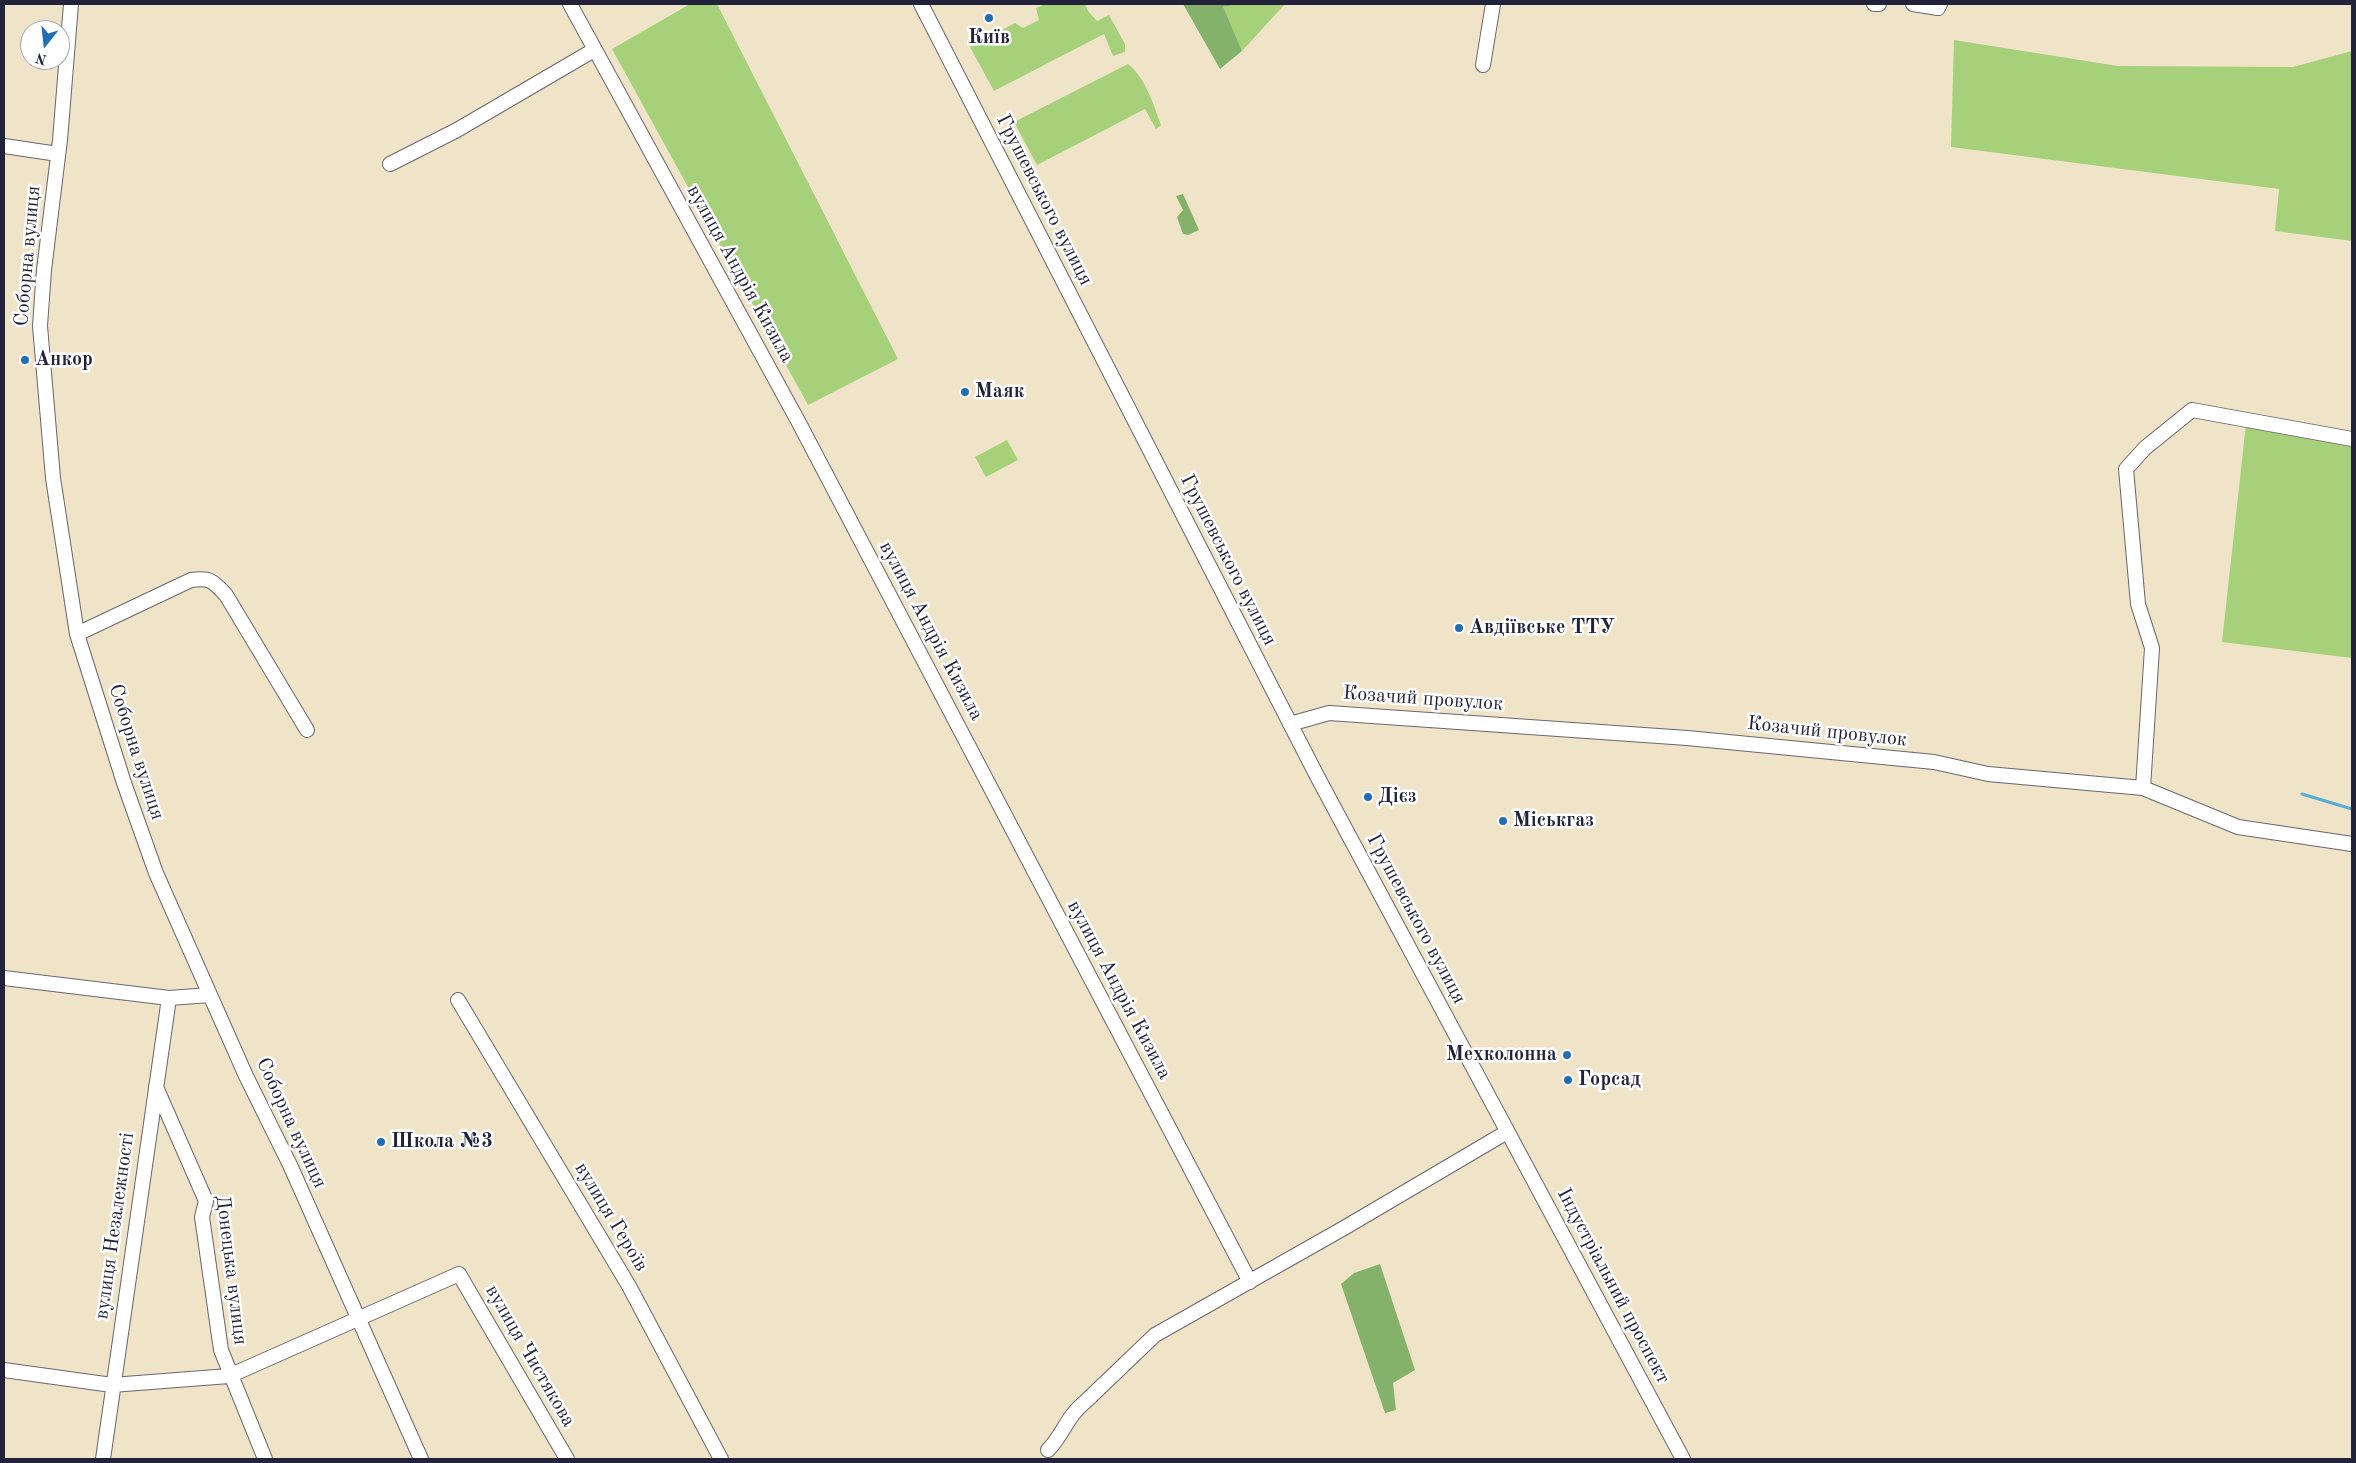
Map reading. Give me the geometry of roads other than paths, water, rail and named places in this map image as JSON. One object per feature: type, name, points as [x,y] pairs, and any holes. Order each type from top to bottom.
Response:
[{"type":"street","name":"Соборна вулиця","points":[[71,4],[40,326],[53,478],[77,634],[124,783],[156,873],[246,1076],[290,1165],[356,1318],[421,1459]]},
{"type":"street","name":"вулиця Андрія Кизила","points":[[570,4],[803,430],[1250,1282]]},
{"type":"street","name":"Грушевського вулиця","points":[[921,4],[1290,724],[1507,1132]]},
{"type":"street","points":[[1483,65],[1493,4]]},
{"type":"street","points":[[1913,4],[1938,8],[1940,4]]},
{"type":"street","points":[[390,164],[457,130],[594,50]]},
{"type":"street","points":[[4,146],[58,154]]},
{"type":"street","points":[[2143,788],[2152,648],[2138,604],[2126,469],[2145,448],[2192,410],[2352,440]]},
{"type":"street","points":[[77,634],[191,580],[204,578],[213,581],[226,595],[306,730]]},
{"type":"street","name":"Козачий провулок","points":[[1290,724],[1329,713],[1687,738],[1934,762],[1988,774],[2143,788],[2238,827],[2352,844]]},
{"type":"street","points":[[4,978],[169,998],[210,995]]},
{"type":"street","name":"вулиця Незалежності","points":[[103,1459],[112,1385],[169,998]]},
{"type":"street","name":"вулиця Героїв","points":[[458,1000],[629,1286],[721,1459]]},
{"type":"street","name":"Донецька вулиця","points":[[156,1086],[206,1201],[202,1217],[220,1350],[265,1459]]},
{"type":"street","points":[[1048,1450],[1076,1408],[1085,1402],[1155,1335],[1250,1282],[1507,1132]]},
{"type":"street","name":"Індустріальний проспект","points":[[1507,1132],[1683,1459]]},
{"type":"street","name":"вулиця Чистякова","points":[[356,1318],[459,1274],[567,1459]]},
{"type":"street","points":[[4,1370],[112,1385],[230,1376],[356,1318]]},
{"type":"waterway","points":[[2302,794],[2352,809]]},
{"type":"place","name":"Київ","points":[[989,18]]},
{"type":"place","name":"Анкор","points":[[25,360]]},
{"type":"place","name":"Маяк","points":[[965,392]]},
{"type":"place","name":"Авдіївське ТТУ","points":[[1459,628]]},
{"type":"place","name":"Дієз","points":[[1368,797]]},
{"type":"place","name":"Міськгаз","points":[[1503,821]]},
{"type":"place","name":"Мехколонна","points":[[1567,1055]]},
{"type":"place","name":"Горсад","points":[[1568,1080]]},
{"type":"place","name":"Школа №3","points":[[381,1142]]}]
